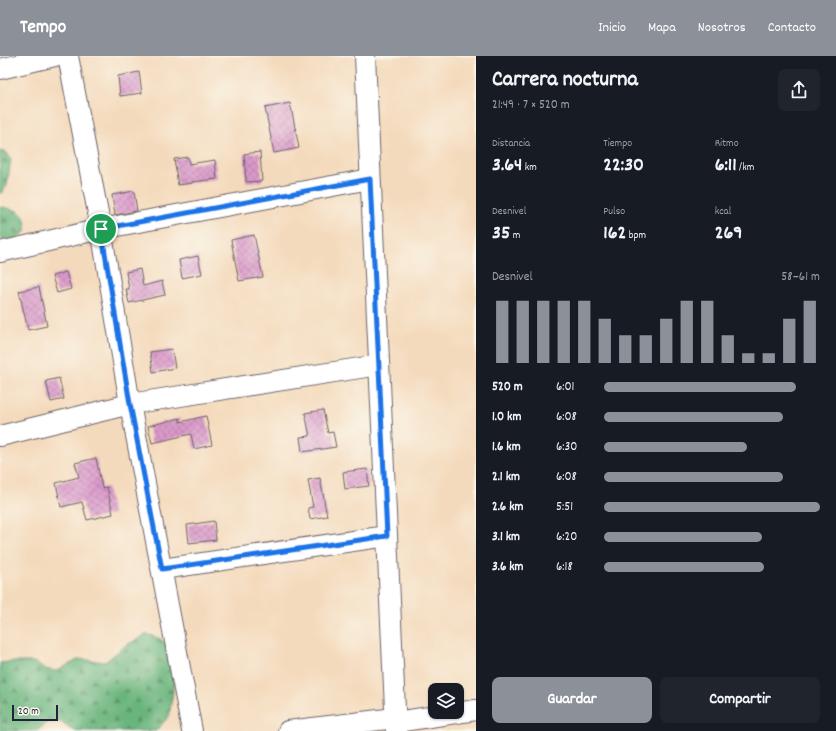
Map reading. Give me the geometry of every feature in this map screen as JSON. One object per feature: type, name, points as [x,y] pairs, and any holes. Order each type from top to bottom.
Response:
[{"type":"street","points":[[0,69],[55,56]]},
{"type":"street","points":[[68,56],[101,229],[130,404],[192,731]]},
{"type":"street","points":[[365,56],[396,724]]},
{"type":"street","points":[[0,252],[101,229],[370,179]]},
{"type":"street","points":[[0,436],[130,404],[379,365]]},
{"type":"street","points":[[162,569],[387,536]]},
{"type":"street","points":[[288,731],[396,724],[476,710]]},
{"type":"green space","points":[[0,151],[7,153],[11,159],[7,186],[0,194]]},
{"type":"green space","points":[[1,207],[12,209],[20,213],[25,219],[26,231],[15,239],[0,240]]},
{"type":"green space","points":[[147,634],[161,639],[170,648],[176,674],[169,716],[156,731],[81,731],[73,730],[62,722],[48,722],[37,731],[0,731],[0,663],[34,662],[44,669],[57,671],[79,659],[105,662],[125,646]]},
{"type":"building","points":[[139,72],[142,93],[120,96],[118,76]]},
{"type":"building","points":[[290,103],[299,148],[274,153],[265,108]]},
{"type":"building","points":[[260,152],[262,181],[246,182],[244,154]]},
{"type":"building","points":[[188,157],[189,164],[215,160],[217,179],[178,185],[174,159]]},
{"type":"building","points":[[134,191],[137,211],[115,215],[112,195]]},
{"type":"building","points":[[254,235],[263,277],[239,281],[231,240]]},
{"type":"building","points":[[198,256],[202,274],[182,278],[179,260]]},
{"type":"building","points":[[140,269],[143,286],[162,281],[165,295],[129,303],[126,289],[129,289],[126,272]]},
{"type":"building","points":[[66,272],[71,289],[57,293],[52,276]]},
{"type":"building","points":[[39,287],[47,326],[28,330],[19,291]]},
{"type":"building","points":[[172,349],[175,368],[153,372],[150,352]]},
{"type":"building","points":[[59,378],[64,399],[51,402],[46,381]]},
{"type":"building","points":[[323,410],[328,433],[333,432],[336,447],[302,452],[300,437],[310,436],[305,413]]},
{"type":"building","points":[[206,416],[212,445],[194,449],[191,434],[152,443],[148,426],[180,418],[180,422]]},
{"type":"building","points":[[96,458],[102,488],[107,487],[113,514],[87,520],[82,502],[61,507],[56,483],[79,477],[75,463]]},
{"type":"building","points":[[367,469],[369,486],[345,489],[343,472]]},
{"type":"building","points":[[320,478],[327,516],[310,519],[308,508],[313,507],[308,480]]},
{"type":"building","points":[[214,521],[216,540],[189,543],[187,525]]},
{"type":"route","points":[[370,179],[387,536],[162,569],[130,404],[101,229],[370,179]]}]
